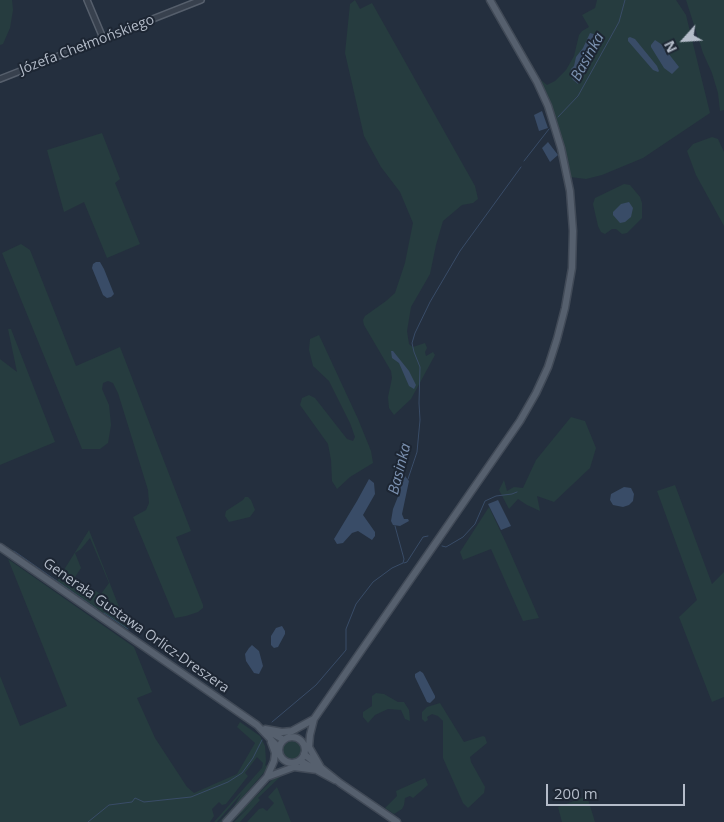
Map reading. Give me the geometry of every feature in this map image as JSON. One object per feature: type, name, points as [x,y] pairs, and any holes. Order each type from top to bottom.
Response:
[{"type":"main road","points":[[300,761],[304,754],[304,738],[312,721],[520,421],[548,367],[564,316],[572,268],[573,231],[570,191],[563,154],[537,82],[490,0]]},
{"type":"main road","name":"Generała Gustawa Orlicz-Dreszera","points":[[0,547],[264,731],[284,740]]},
{"type":"main road","points":[[264,731],[287,732],[300,728],[312,721]]},
{"type":"main road","points":[[226,822],[270,774],[280,758],[280,751],[284,740],[296,736],[312,721]]},
{"type":"main road","points":[[312,721],[309,747],[318,768]]},
{"type":"main road","points":[[264,731],[274,750],[274,761],[270,774]]},
{"type":"main road","name":"Generała Gustawa Orlicz-Dreszera","points":[[264,731],[280,751]]},
{"type":"main road","points":[[292,738],[298,739],[303,744]]},
{"type":"main road","points":[[280,751],[283,759],[288,763]]},
{"type":"main road","points":[[304,754],[318,768],[397,822]]},
{"type":"main road","points":[[270,774],[288,763],[300,761],[318,768]]},
{"type":"main road","points":[[270,774],[294,767],[318,768]]},
{"type":"street","points":[[87,0],[103,38]]},
{"type":"street","name":"Józefa Chełmońskiego","points":[[0,79],[201,0]]},
{"type":"green space","points":[[0,0],[12,0],[13,10],[10,28],[3,44],[0,45]]},
{"type":"green space","points":[[355,0],[360,9],[372,3],[475,186],[478,199],[473,203],[462,205],[443,221],[430,274],[411,307],[407,331],[409,344],[413,347],[425,343],[427,348],[426,356],[433,352],[435,355],[411,399],[394,415],[389,408],[388,397],[392,378],[391,371],[364,325],[363,320],[365,316],[395,293],[405,263],[413,223],[400,192],[381,167],[364,136],[345,53],[350,4]]},
{"type":"green space","points":[[597,0],[676,0],[686,15],[710,113],[643,158],[602,175],[586,179],[570,177],[555,121],[541,80],[547,85],[555,81],[566,70],[574,56],[579,35],[589,27],[582,15],[595,8]]},
{"type":"green space","points":[[686,0],[724,0],[724,110],[720,111],[718,93],[712,73],[703,53]]},
{"type":"green space","points":[[102,133],[120,179],[115,183],[140,244],[107,258],[84,202],[64,212],[47,150]]},
{"type":"green space","points":[[712,137],[718,139],[724,152],[724,226],[696,175],[687,151],[693,144]]},
{"type":"green space","points":[[624,184],[630,185],[640,197],[642,218],[627,233],[622,234],[616,229],[612,229],[605,234],[601,232],[598,226],[593,204],[595,198]]},
{"type":"green space","points":[[21,244],[30,250],[76,366],[120,347],[191,531],[176,537],[203,605],[203,608],[198,612],[175,618],[133,517],[146,510],[149,503],[148,490],[118,393],[113,383],[108,381],[103,383],[102,389],[109,405],[111,425],[108,443],[100,449],[82,449],[2,253]]},
{"type":"green space","points":[[8,329],[11,329],[55,442],[0,465],[0,359],[17,372]]},
{"type":"green space","points":[[319,335],[358,419],[371,451],[373,463],[350,477],[337,489],[332,481],[328,444],[300,405],[302,398],[309,395],[315,398],[347,439],[353,441],[355,437],[350,423],[329,381],[313,366],[309,350],[310,339]]},
{"type":"green space","points":[[571,417],[585,421],[596,448],[590,468],[554,502],[537,496],[540,511],[518,499],[509,509],[499,490],[504,480],[507,491],[514,487],[523,488],[536,460]]},
{"type":"green space","points":[[675,485],[712,584],[724,572],[724,697],[712,702],[679,617],[697,600],[657,491]]},
{"type":"green space","points":[[245,497],[251,500],[255,510],[250,517],[229,522],[225,516],[226,511]]},
{"type":"green space","points":[[489,507],[539,618],[523,621],[491,549],[463,560],[460,552]]},
{"type":"green space","points":[[89,530],[128,630],[57,581]],"holes":[[[90,538],[109,583],[101,594],[92,589],[88,595],[71,583],[81,568],[75,553]]]},
{"type":"green space","points":[[8,559],[134,647],[152,692],[137,698],[155,738],[187,787],[194,793],[237,774],[255,743],[237,727],[240,722],[260,736],[265,746],[265,766],[249,785],[266,765],[268,766],[267,769],[221,822],[219,822],[234,806],[242,793],[217,822],[214,822],[262,768],[263,763],[257,757],[245,773],[248,776],[226,804],[222,805],[219,802],[212,809],[214,816],[210,822],[0,822],[0,676],[20,726],[67,706]]},
{"type":"green space","points":[[376,693],[384,694],[398,702],[404,702],[409,710],[410,721],[405,719],[401,710],[388,709],[375,715],[368,723],[363,717],[363,712],[372,706],[372,696]]},
{"type":"green space","points":[[440,703],[464,742],[483,736],[487,743],[470,757],[485,787],[484,793],[468,808],[463,803],[443,758],[443,721],[438,716],[432,714],[427,717],[428,720],[425,722],[422,719],[422,712],[427,707]]},
{"type":"green space","points":[[288,741],[296,741],[301,746],[299,757],[288,759],[283,754],[283,746]]},
{"type":"green space","points":[[278,774],[280,777],[258,798],[260,800],[240,822],[234,822],[252,804],[230,822]]},
{"type":"green space","points":[[425,778],[428,785],[413,798],[410,796],[405,798],[402,809],[394,814],[385,808],[397,796],[396,791]]},
{"type":"green space","points":[[277,787],[291,822],[247,822],[259,809],[263,808],[267,811],[274,803],[268,797]]},
{"type":"green space","points":[[587,796],[595,822],[562,822],[558,807]]},
{"type":"water","points":[[590,33],[597,35],[598,43],[594,51],[594,58],[588,64],[578,84],[570,74],[571,69]]},
{"type":"water","points":[[630,37],[635,39],[657,66],[658,72],[653,70],[628,41]]},
{"type":"water","points":[[655,40],[661,44],[679,67],[672,74],[664,68],[651,47]]},
{"type":"water","points":[[542,111],[548,128],[539,131],[534,115]]},
{"type":"water","points":[[548,142],[558,155],[550,162],[542,148]]},
{"type":"water","points":[[629,202],[633,208],[631,217],[625,222],[620,223],[613,215],[613,212],[621,204]]},
{"type":"water","points":[[96,262],[100,262],[104,269],[114,294],[111,297],[107,298],[103,295],[92,268]]},
{"type":"water","points":[[391,351],[409,371],[416,385],[414,389],[409,386],[399,363],[392,358]]},
{"type":"water","points":[[405,476],[409,481],[402,514],[404,519],[409,521],[400,526],[393,525],[391,521],[393,509]]},
{"type":"water","points":[[369,479],[374,483],[375,494],[363,515],[375,532],[375,536],[372,540],[358,531],[352,533],[343,543],[337,544],[334,539]]},
{"type":"water","points":[[624,487],[631,488],[634,494],[633,501],[623,507],[613,505],[610,500],[611,494]]},
{"type":"water","points":[[498,500],[511,526],[501,530],[488,504]]},
{"type":"water","points":[[282,626],[285,634],[278,647],[274,648],[271,645],[271,636],[276,628]]},
{"type":"water","points":[[252,645],[259,651],[263,666],[259,674],[254,673],[246,661],[245,654]]},
{"type":"water","points":[[420,671],[423,673],[435,696],[430,703],[427,702],[415,677],[415,674]]},
{"type":"waterway","name":"Basinka","points":[[558,117],[578,96],[619,22],[625,0]]},
{"type":"waterway","points":[[524,161],[549,129]]},
{"type":"waterway","name":"Basinka","points":[[408,479],[417,452],[420,420],[420,367],[412,343],[415,333],[430,302],[460,251],[521,167]]},
{"type":"waterway","points":[[442,546],[446,547],[463,537],[475,524],[485,501],[496,496],[517,492]]},
{"type":"waterway","name":"Basinka","points":[[272,722],[316,685],[346,650],[346,629],[356,604],[373,582],[392,568],[403,563],[404,559],[395,526]]},
{"type":"waterway","points":[[404,563],[407,562],[423,537],[428,536]]},
{"type":"waterway","points":[[14,551],[97,609]]},
{"type":"waterway","points":[[104,613],[128,629]]},
{"type":"waterway","name":"Basinka","points":[[88,822],[109,805],[132,802],[135,798],[144,802],[191,797],[228,782],[242,773],[253,758],[262,740]]}]
